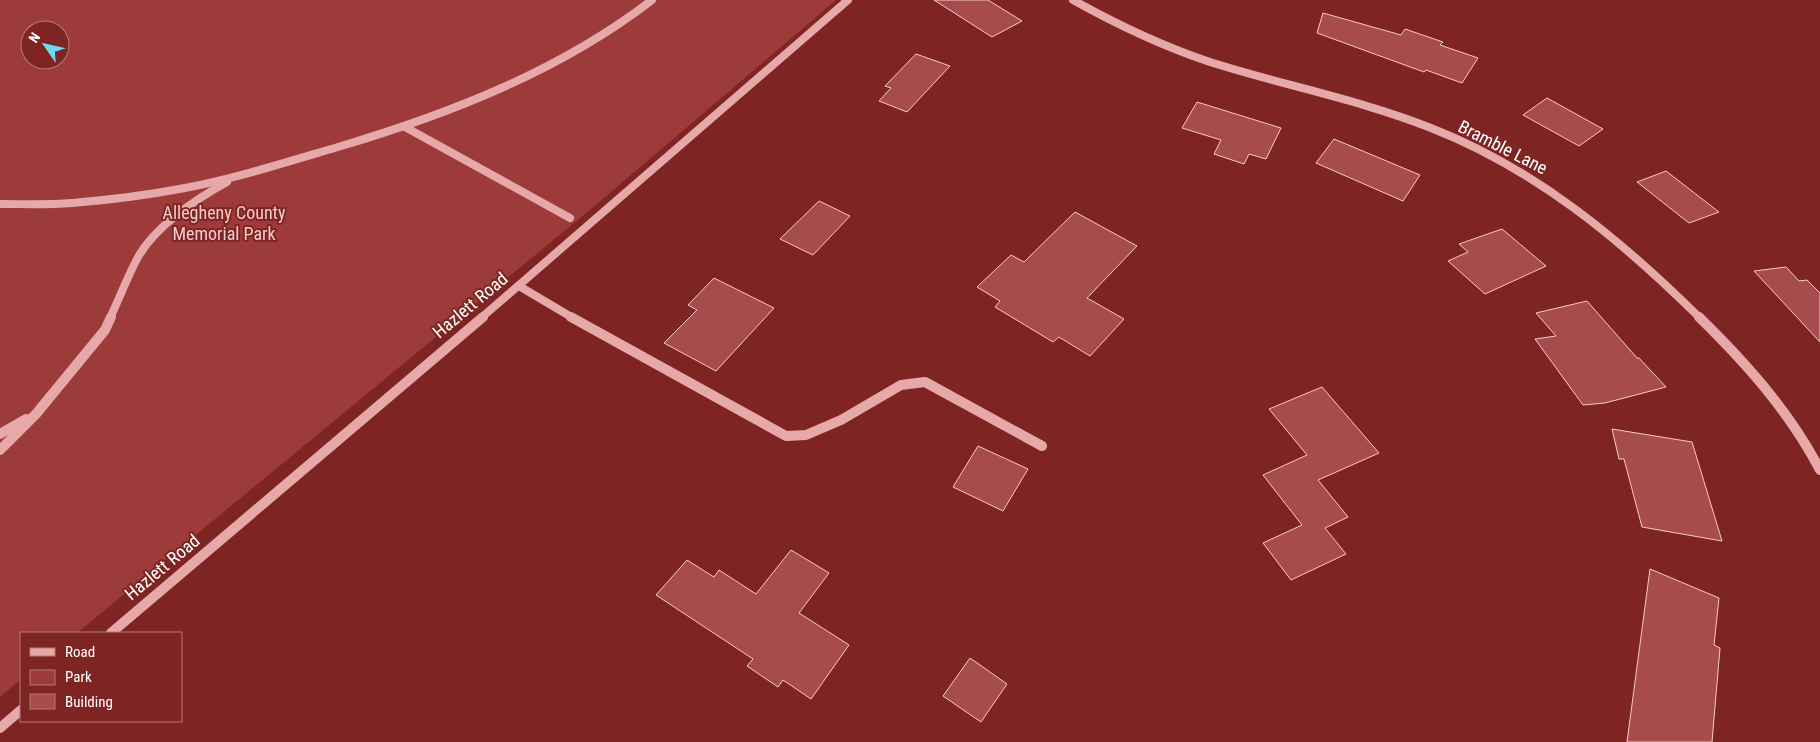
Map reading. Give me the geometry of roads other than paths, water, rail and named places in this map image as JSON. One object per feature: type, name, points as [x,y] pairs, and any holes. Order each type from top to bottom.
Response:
[{"type":"street","points":[[0,204],[42,204],[106,199],[184,188],[239,176],[405,127],[451,110],[556,62],[614,28],[652,0]]},
{"type":"street","name":"Hazlett Road","points":[[112,632],[519,286],[848,0]]},
{"type":"street","name":"Bramble Lane","points":[[1073,0],[1128,30],[1174,49],[1228,67],[1322,92],[1438,131],[1490,155],[1550,188],[1609,232],[1726,344],[1774,400],[1793,426],[1820,470]]},
{"type":"street","points":[[405,127],[570,218]]},
{"type":"street","points":[[0,450],[36,414],[105,330],[138,257],[163,227],[206,194],[239,176]]},
{"type":"street","points":[[519,286],[578,321],[786,436],[806,434],[841,420],[901,385],[925,382],[1042,446]]},
{"type":"street","points":[[0,434],[36,414]]},
{"type":"street","points":[[0,728],[20,711]]},
{"type":"park label","name":"Allegheny County Memorial Park","points":[[224,222]]}]
